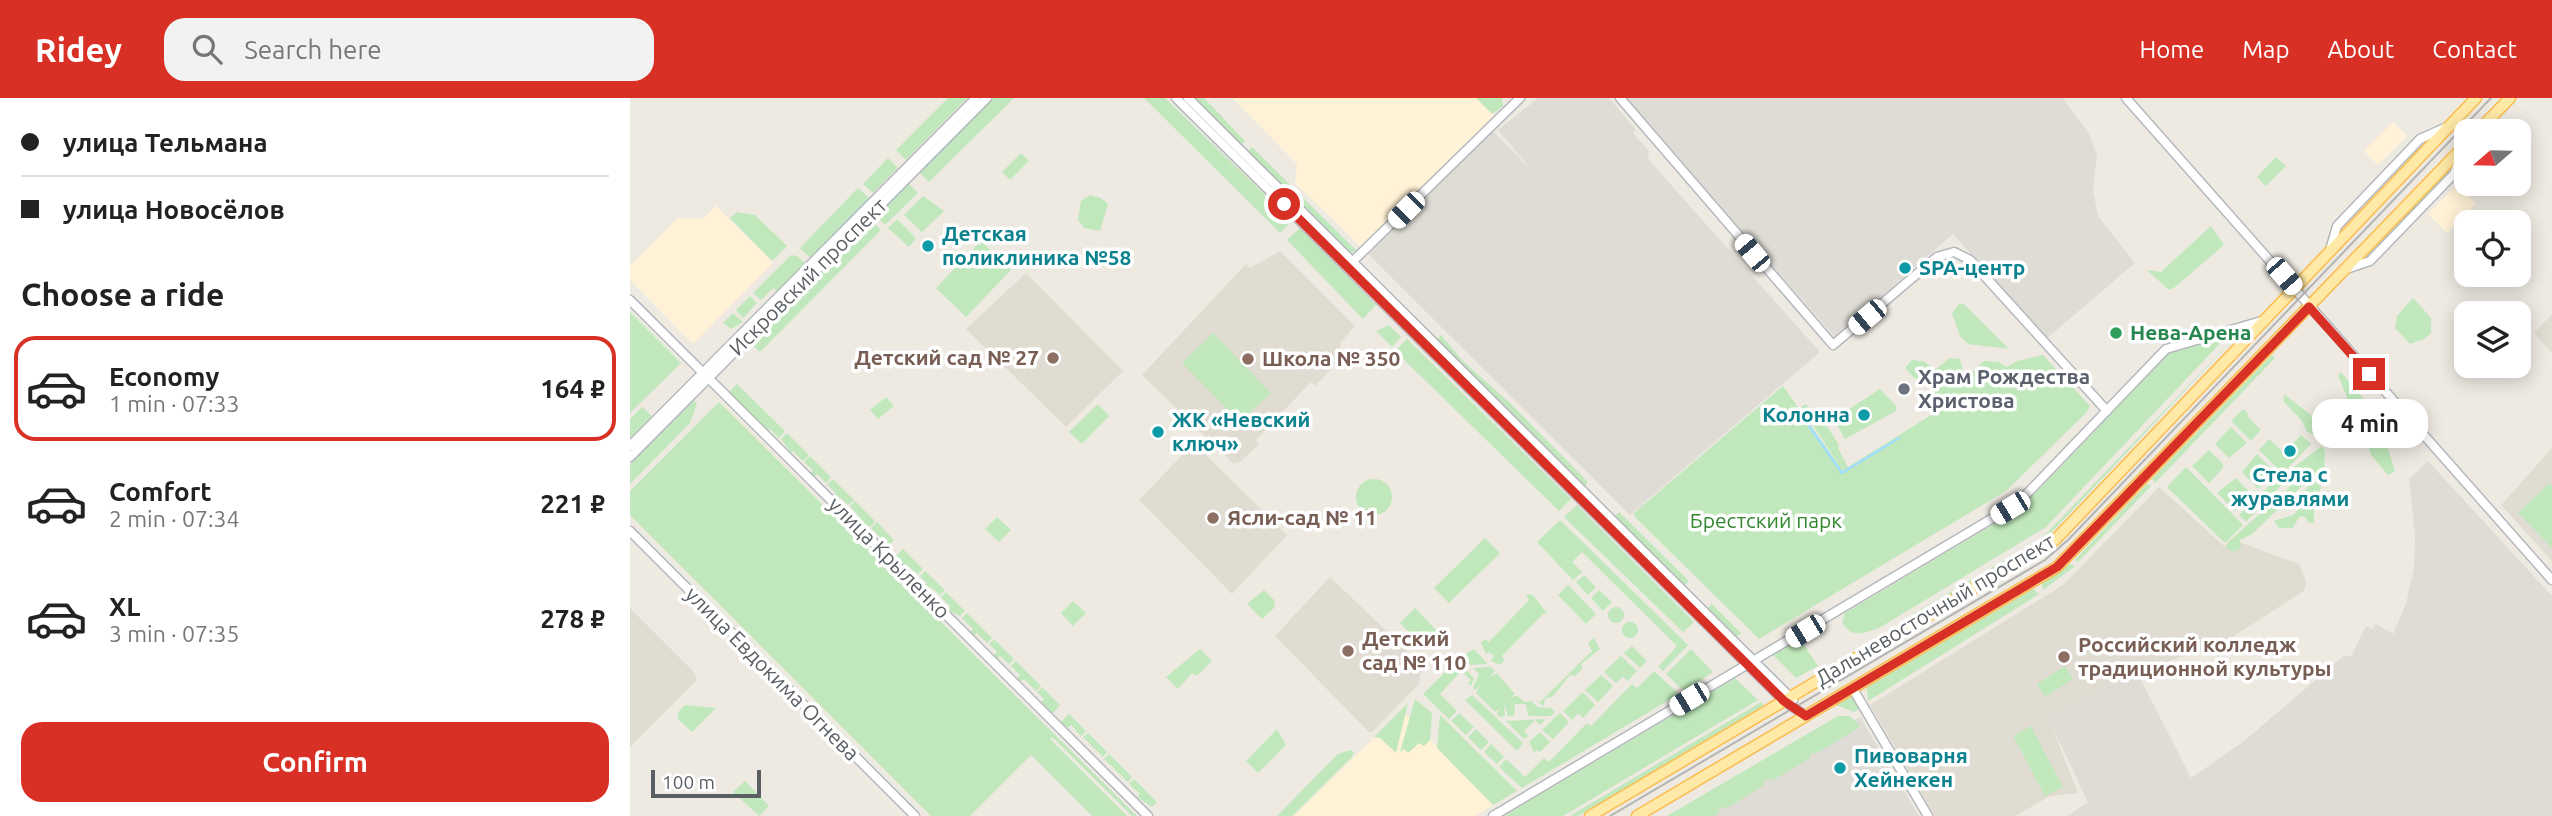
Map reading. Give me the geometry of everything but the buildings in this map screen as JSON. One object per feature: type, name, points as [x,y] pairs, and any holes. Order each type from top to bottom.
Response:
[{"type":"main road","name":"Дальневосточный проспект","points":[[1590,816],[2055,540],[2476,98]]},
{"type":"main road","points":[[2490,119],[2510,98]]},
{"type":"main road","name":"Дальневосточный проспект","points":[[1637,816],[2057,567],[2454,156]]},
{"type":"street","name":"Искровский проспект","points":[[630,457],[705,375],[976,98]]},
{"type":"street","name":"Искровский проспект","points":[[630,446],[986,98]]},
{"type":"street","points":[[1176,98],[1350,265],[1806,716]]},
{"type":"street","points":[[1188,98],[1350,265]]},
{"type":"street","points":[[1350,265],[1520,98]]},
{"type":"street","points":[[1620,98],[1833,345],[1937,257],[1954,251],[1969,260],[2107,411]]},
{"type":"street","points":[[2126,98],[2552,580]]},
{"type":"street","name":"улица Крыленко","points":[[630,300],[1149,816]]},
{"type":"street","name":"Дальневосточный проспект","points":[[1493,816],[2018,503],[2166,349],[2265,320]]},
{"type":"street","name":"улица Евдокима Огнева","points":[[630,531],[915,816]]},
{"type":"street","points":[[1853,689],[1928,816]]},
{"type":"shaded area","points":[[1232,98],[1485,98],[1496,118],[1361,247],[1295,183],[1297,164]]},
{"type":"shaded area","points":[[1538,98],[1609,98],[1636,130],[1633,133],[1649,151],[1648,159],[1820,352],[1630,515],[1368,254],[1493,131],[1534,173],[1498,130]]},
{"type":"shaded area","points":[[1625,98],[2063,98],[2089,134],[2097,155],[2093,190],[2098,216],[2135,263],[2047,338],[1953,234],[1835,337]]},
{"type":"shaded area","points":[[2393,122],[2407,136],[2378,165],[2364,151]]},
{"type":"shaded area","points":[[2454,188],[2454,196],[2469,196],[2476,203],[2469,210],[2454,210],[2454,226],[2447,233],[2428,214]]},
{"type":"shaded area","points":[[716,206],[773,263],[693,344],[630,280],[630,266],[678,218],[702,219]]},
{"type":"shaded area","name":"Школа № 350","points":[[1280,251],[1355,326],[1340,343],[1342,356],[1338,362],[1315,386],[1311,382],[1256,440],[1259,444],[1240,462],[1234,464],[1142,375],[1246,264],[1250,268]]},
{"type":"shaded area","name":"Детский сад № 27","points":[[1026,273],[1123,371],[1066,427],[966,329]]},
{"type":"shaded area","points":[[2552,314],[2552,353],[2534,333]]},
{"type":"shaded area","name":"Ясли-сад № 11","points":[[1194,443],[1287,535],[1232,594],[1139,500]]},
{"type":"shaded area","points":[[2552,448],[2552,561],[2501,505]]},
{"type":"shaded area","points":[[2428,461],[2552,596],[2552,816],[2067,816],[2088,802],[2047,716],[2137,672],[2191,778],[2243,742],[2345,655],[2351,657],[2366,626],[2372,629],[2376,624],[2393,634],[2406,604],[2414,567],[2415,536],[2409,479]]},
{"type":"shaded area","name":"Российский колледж традиционной культуры","points":[[2159,487],[2224,546],[2231,539],[2299,564],[2306,581],[2304,591],[2223,643],[2137,672],[2048,716],[2078,793],[2050,796],[2015,816],[1935,816],[1870,705],[2063,585]]},
{"type":"shaded area","name":"Детский сад № 110","points":[[1330,577],[1422,665],[1419,684],[1372,732],[1369,732],[1275,636]]},
{"type":"shaded area","points":[[630,608],[693,671],[697,680],[630,747]]},
{"type":"shaded area","points":[[1402,710],[1493,805],[1475,816],[1294,816]]},
{"type":"shaded area","name":"Пивоварня Хейнекен","points":[[1860,717],[1919,816],[1695,816]]},
{"type":"green space","points":[[948,98],[967,98],[906,160],[896,150]]},
{"type":"green space","points":[[993,98],[1014,98],[929,182],[919,172]]},
{"type":"green space","points":[[1144,98],[1165,98],[1292,221],[1280,233]]},
{"type":"green space","points":[[1195,98],[1204,98],[1245,141],[1241,145]]},
{"type":"green space","points":[[1476,98],[1502,98],[1503,106],[1492,114]]},
{"type":"green space","points":[[2421,143],[2423,145],[2339,229],[2339,228]]},
{"type":"green space","points":[[1252,147],[1357,251],[1350,253],[1247,152]]},
{"type":"green space","points":[[1021,153],[1029,161],[1010,180],[1002,172]]},
{"type":"green space","points":[[2276,157],[2286,166],[2266,186],[2257,177]]},
{"type":"green space","points":[[888,158],[898,168],[873,193],[863,184]]},
{"type":"green space","points":[[2450,172],[2367,256],[2366,255]]},
{"type":"green space","points":[[908,183],[918,193],[885,225],[875,215]]},
{"type":"green space","points":[[858,188],[869,198],[810,258],[800,248]]},
{"type":"green space","points":[[1090,195],[1101,198],[1108,204],[1100,231],[1084,228],[1078,220],[1081,201]]},
{"type":"green space","points":[[923,196],[944,211],[922,232],[904,215]]},
{"type":"green space","points":[[737,212],[755,215],[787,246],[772,261],[730,218]]},
{"type":"green space","points":[[897,219],[916,238],[909,247],[888,228]]},
{"type":"green space","points":[[871,220],[881,230],[760,352],[749,342]]},
{"type":"green space","points":[[2211,226],[2224,245],[2175,287],[2169,290],[2147,270],[2161,272]]},
{"type":"green space","points":[[1300,228],[1376,305],[1363,319],[1287,240]]},
{"type":"green space","points":[[981,241],[1011,270],[966,317],[936,288]]},
{"type":"green space","points":[[791,255],[797,256],[805,263],[777,291],[773,288],[761,300],[753,293]]},
{"type":"green space","points":[[750,296],[757,303],[743,318],[736,310]]},
{"type":"green space","points":[[2413,298],[2431,318],[2431,333],[2410,344],[2395,328],[2397,316]]},
{"type":"green space","points":[[1959,304],[1964,304],[2009,349],[1968,344],[1960,336],[1952,314]]},
{"type":"green space","points":[[630,312],[681,363],[630,413]]},
{"type":"green space","points":[[733,313],[743,322],[731,329],[723,323]]},
{"type":"green space","points":[[1389,325],[1401,337],[1392,347],[1376,331]]},
{"type":"green space","points":[[2240,332],[2051,533],[1916,616],[1911,615],[2042,538]]},
{"type":"green space","points":[[1213,333],[1271,393],[1240,422],[1182,363]]},
{"type":"green space","points":[[1441,335],[1464,362],[1511,404],[1588,482],[1585,486],[1437,340]]},
{"type":"green space","points":[[2228,335],[2046,527],[1879,628],[1854,633],[1842,622],[1845,613],[2021,508],[2168,354]]},
{"type":"green space","points":[[1407,339],[1571,499],[1559,511],[1395,351]]},
{"type":"green space","name":"Брестский парк","points":[[2043,355],[2090,406],[2086,413],[2006,491],[1759,639],[1635,517],[1634,513],[1783,386],[1843,471],[1801,407],[1806,404],[1818,421],[1823,420],[1839,445],[1848,467],[1947,405],[1932,395],[1934,385],[1914,378],[1905,368],[1912,360],[1923,361],[1936,369],[1950,358],[1960,359],[1963,372],[1974,371],[1984,361],[1999,362],[2007,367],[2017,361]]},
{"type":"green space","points":[[2272,355],[2275,358],[2155,483],[2152,479]]},
{"type":"green space","points":[[2341,372],[2377,415],[2395,471],[2388,475],[2371,455],[2365,434],[2352,424],[2346,394],[2338,376]]},
{"type":"green space","points":[[737,384],[785,431],[779,438],[770,429],[768,431],[729,392]]},
{"type":"green space","points":[[1880,389],[1896,406],[1896,411],[1845,439],[1834,419]]},
{"type":"green space","points":[[2284,394],[2311,415],[2316,436],[2307,432],[2302,421],[2284,402]]},
{"type":"green space","points":[[886,397],[894,406],[878,419],[870,410]]},
{"type":"green space","points":[[693,400],[697,404],[690,423],[630,484],[630,464]]},
{"type":"green space","points":[[719,402],[1137,816],[1132,816],[1052,737],[1050,739],[1127,816],[1092,816],[1031,755],[970,816],[931,816],[630,515],[630,491]]},
{"type":"green space","points":[[1098,404],[1109,416],[1082,444],[1069,432]]},
{"type":"green space","points":[[642,407],[652,416],[630,438],[630,419]]},
{"type":"green space","points":[[2243,409],[2261,430],[2251,441],[2231,421]]},
{"type":"green space","points":[[2231,427],[2247,443],[2229,458],[2215,444]]},
{"type":"green space","points":[[787,433],[809,455],[803,461],[793,451],[791,453],[781,439]]},
{"type":"green space","points":[[2301,435],[2311,444],[2288,468],[2293,473],[2246,522],[2239,515],[2282,473],[2259,450],[2269,439],[2284,453]]},
{"type":"green space","points":[[2322,446],[2325,451],[2324,472],[2310,478],[2252,534],[2240,540],[2241,548],[2234,552],[2226,548],[2228,542],[2287,490],[2294,479],[2294,467]]},
{"type":"green space","points":[[2209,450],[2223,464],[2223,468],[2209,483],[2192,466]]},
{"type":"green space","points":[[2257,454],[2275,472],[2258,489],[2242,472]]},
{"type":"green space","points":[[810,456],[831,477],[826,483],[817,474],[814,477],[810,473],[813,470],[804,462]]},
{"type":"green space","points":[[2186,467],[2243,525],[2225,543],[2167,487]]},
{"type":"green space","points":[[2236,478],[2252,495],[2235,511],[2217,493]]},
{"type":"green space","points":[[833,479],[854,500],[848,505],[840,497],[837,500],[833,496],[836,493],[827,484]]},
{"type":"green space","points":[[1374,479],[1387,484],[1392,497],[1387,510],[1374,515],[1361,510],[1356,497],[1361,484]]},
{"type":"green space","points":[[2318,482],[2321,488],[2314,500],[2314,523],[2309,523],[2304,516],[2299,517],[2293,528],[2279,528],[2274,521],[2293,515],[2309,499],[2305,490],[2311,483]]},
{"type":"green space","points":[[2549,483],[2552,486],[2552,548],[2518,513]]},
{"type":"green space","points":[[2147,484],[2151,486],[2078,562],[2075,560]]},
{"type":"green space","points":[[855,501],[875,521],[870,527],[857,519],[859,516],[850,506]]},
{"type":"green space","points":[[1577,505],[1694,622],[1683,632],[1564,517]]},
{"type":"green space","points":[[1619,512],[1689,581],[1685,585],[1615,516]]},
{"type":"green space","points":[[997,517],[1011,530],[999,542],[985,529]]},
{"type":"green space","points":[[1560,520],[1688,645],[1663,671],[1658,667],[1677,646],[1582,552],[1572,562],[1582,572],[1573,580],[1537,542]]},
{"type":"green space","points":[[877,522],[894,540],[887,547],[880,543],[883,540],[871,528]]},
{"type":"green space","points":[[1485,538],[1500,553],[1449,603],[1434,588]]},
{"type":"green space","points":[[903,549],[923,569],[918,574],[895,557]]},
{"type":"green space","points":[[2070,564],[2075,566],[2043,590],[2042,583]]},
{"type":"green space","points":[[925,571],[945,590],[940,595],[931,587],[928,590],[924,586],[927,583],[920,576]]},
{"type":"green space","points":[[1584,575],[1596,587],[1588,595],[1576,582]]},
{"type":"green space","points":[[1568,585],[1596,614],[1586,624],[1558,595]]},
{"type":"green space","points":[[2033,589],[2039,594],[1868,701],[1867,687]]},
{"type":"green space","points":[[1264,590],[1275,601],[1274,608],[1262,619],[1247,604]]},
{"type":"green space","points":[[1599,590],[1612,602],[1603,611],[1591,598]]},
{"type":"green space","points":[[946,592],[965,611],[960,616],[948,610],[950,606],[941,597]]},
{"type":"green space","points":[[1533,595],[1548,615],[1544,613],[1502,656],[1505,660],[1500,665],[1491,661],[1494,656],[1489,652],[1486,654],[1481,643],[1485,639],[1489,642],[1529,600],[1526,596]]},
{"type":"green space","points":[[1073,601],[1086,613],[1073,626],[1061,613]]},
{"type":"green space","points":[[1712,604],[1741,633],[1737,637],[1708,608]]},
{"type":"green space","points":[[1613,607],[1619,607],[1624,615],[1622,621],[1613,623],[1608,618],[1608,612]]},
{"type":"green space","points":[[1415,608],[1439,633],[1424,648],[1400,623]]},
{"type":"green space","points":[[967,613],[992,638],[987,643],[977,633],[974,636],[970,632],[973,629],[962,618]]},
{"type":"green space","points":[[1627,622],[1633,622],[1638,630],[1636,636],[1627,638],[1622,633],[1622,627]]},
{"type":"green space","points":[[1594,638],[1600,649],[1581,664],[1582,669],[1575,676],[1570,675],[1552,697],[1545,698],[1544,706],[1534,700],[1540,702],[1592,651],[1588,643]]},
{"type":"green space","points":[[994,639],[1014,659],[1009,664],[1000,656],[997,659],[994,655],[997,652],[989,644]]},
{"type":"green space","points":[[1800,639],[1818,666],[1796,678],[1773,655]]},
{"type":"green space","points":[[1632,646],[1647,661],[1640,668],[1624,653]]},
{"type":"green space","points":[[1200,649],[1212,661],[1197,676],[1192,673],[1178,689],[1166,677]]},
{"type":"green space","points":[[1474,649],[1488,664],[1470,665],[1462,656]]},
{"type":"green space","points":[[1691,649],[1713,672],[1684,691],[1666,674]]},
{"type":"green space","points":[[1621,656],[1637,671],[1628,681],[1623,677],[1616,683],[1604,672]]},
{"type":"green space","points":[[1016,661],[1041,686],[1036,691],[1024,679],[1020,682],[1017,678],[1020,675],[1011,666]]},
{"type":"green space","points":[[2065,666],[2073,679],[2045,697],[2037,684]]},
{"type":"green space","points":[[1491,667],[1495,671],[1490,677],[1497,673],[1515,694],[1511,697],[1517,696],[1525,702],[1532,701],[1537,707],[1551,708],[1555,712],[1551,716],[1528,716],[1526,704],[1515,704],[1514,716],[1508,716],[1504,704],[1505,716],[1500,717],[1497,714],[1500,708],[1495,712],[1476,693],[1480,686],[1475,690],[1473,688],[1479,674],[1473,668]]},
{"type":"green space","points":[[1448,669],[1465,669],[1474,678],[1471,686],[1468,683],[1471,680],[1461,671],[1440,694],[1457,711],[1449,719],[1423,694]]},
{"type":"green space","points":[[1654,671],[1679,694],[1522,788],[1499,767],[1506,759],[1525,777],[1544,758],[1549,762],[1587,723],[1591,726],[1632,684],[1637,688]]},
{"type":"green space","points":[[1601,675],[1613,686],[1598,702],[1585,690]]},
{"type":"green space","points":[[1735,678],[1758,700],[1563,816],[1504,816]]},
{"type":"green space","points":[[1042,687],[1060,705],[1052,714],[1041,702],[1044,699],[1037,692]]},
{"type":"green space","points":[[1583,692],[1595,705],[1583,718],[1578,713],[1572,720],[1563,711]]},
{"type":"green space","points":[[1472,695],[1523,743],[1517,751],[1465,700]]},
{"type":"green space","points":[[1851,696],[1860,708],[1854,712],[1836,705]]},
{"type":"green space","points":[[1415,699],[1432,713],[1430,740],[1424,746],[1419,743],[1408,753],[1404,749],[1400,752]]},
{"type":"green space","points":[[1761,702],[1764,705],[1578,816],[1570,816]]},
{"type":"green space","points":[[1408,703],[1396,753],[1380,738],[1374,737]]},
{"type":"green space","points":[[685,705],[716,708],[692,732],[678,719],[678,712]]},
{"type":"green space","points":[[1459,713],[1474,727],[1466,735],[1451,721]]},
{"type":"green space","points":[[1560,713],[1569,722],[1553,739],[1542,730]]},
{"type":"green space","points":[[1069,714],[1086,731],[1081,736],[1071,725],[1068,728],[1061,722]]},
{"type":"green space","points":[[1440,715],[1517,791],[1493,805],[1437,748]]},
{"type":"green space","points":[[1838,716],[1849,716],[1860,725],[1819,752],[1810,754],[1810,758],[1775,779],[1764,780],[1764,785],[1729,807],[1719,808],[1719,813],[1714,816],[1667,816]]},
{"type":"green space","points":[[1546,719],[1540,725],[1535,720],[1524,731],[1528,736],[1524,739],[1506,721]]},
{"type":"green space","points":[[2031,726],[2063,787],[2045,796],[2013,736]]},
{"type":"green space","points":[[1277,729],[1286,745],[1258,773],[1246,761]]},
{"type":"green space","points":[[1476,729],[1489,742],[1481,750],[1468,737]]},
{"type":"green space","points":[[1540,732],[1550,742],[1540,752],[1534,752],[1529,742]]},
{"type":"green space","points":[[1088,733],[1107,752],[1103,757],[1083,737]]},
{"type":"green space","points":[[1491,744],[1504,757],[1497,764],[1484,752]]},
{"type":"green space","points":[[1350,750],[1354,752],[1352,757],[1292,816],[1277,816],[1338,754]]},
{"type":"green space","points":[[1109,754],[1132,777],[1128,782],[1104,759]]},
{"type":"green space","points":[[1134,779],[1157,802],[1152,807],[1137,797],[1140,794],[1129,784]]},
{"type":"green space","points":[[745,781],[769,806],[759,816],[733,792]]},
{"type":"waterway","points":[[1800,413],[1842,473],[1899,438]]},
{"type":"tram line","points":[[1610,816],[2045,560],[2069,539],[2491,98]]},
{"type":"place","name":"Детская поликлиника №58","points":[[928,246]]},
{"type":"place","name":"SPA-центр","points":[[1905,268]]},
{"type":"place","name":"Нева-Арена","points":[[2116,333]]},
{"type":"place","name":"Детский сад № 27","points":[[1053,358]]},
{"type":"place","name":"Школа № 350","points":[[1248,359]]},
{"type":"place","name":"Храм Рождества Христова","points":[[1904,389]]},
{"type":"place","name":"Колонна","points":[[1864,415]]},
{"type":"place","name":"ЖК «Невский ключ»","points":[[1158,432]]},
{"type":"place","name":"Стела с журавлями","points":[[2290,451]]},
{"type":"place","name":"Ясли-сад № 11","points":[[1213,518]]},
{"type":"place","name":"Детский сад № 110","points":[[1348,651]]},
{"type":"place","name":"Российский колледж традиционной культуры","points":[[2064,657]]},
{"type":"place","name":"Пивоварня Хейнекен","points":[[1840,768]]},
{"type":"route","points":[[1284,204],[1784,701],[1806,716],[2057,567],[2309,307],[2369,374]]}]
